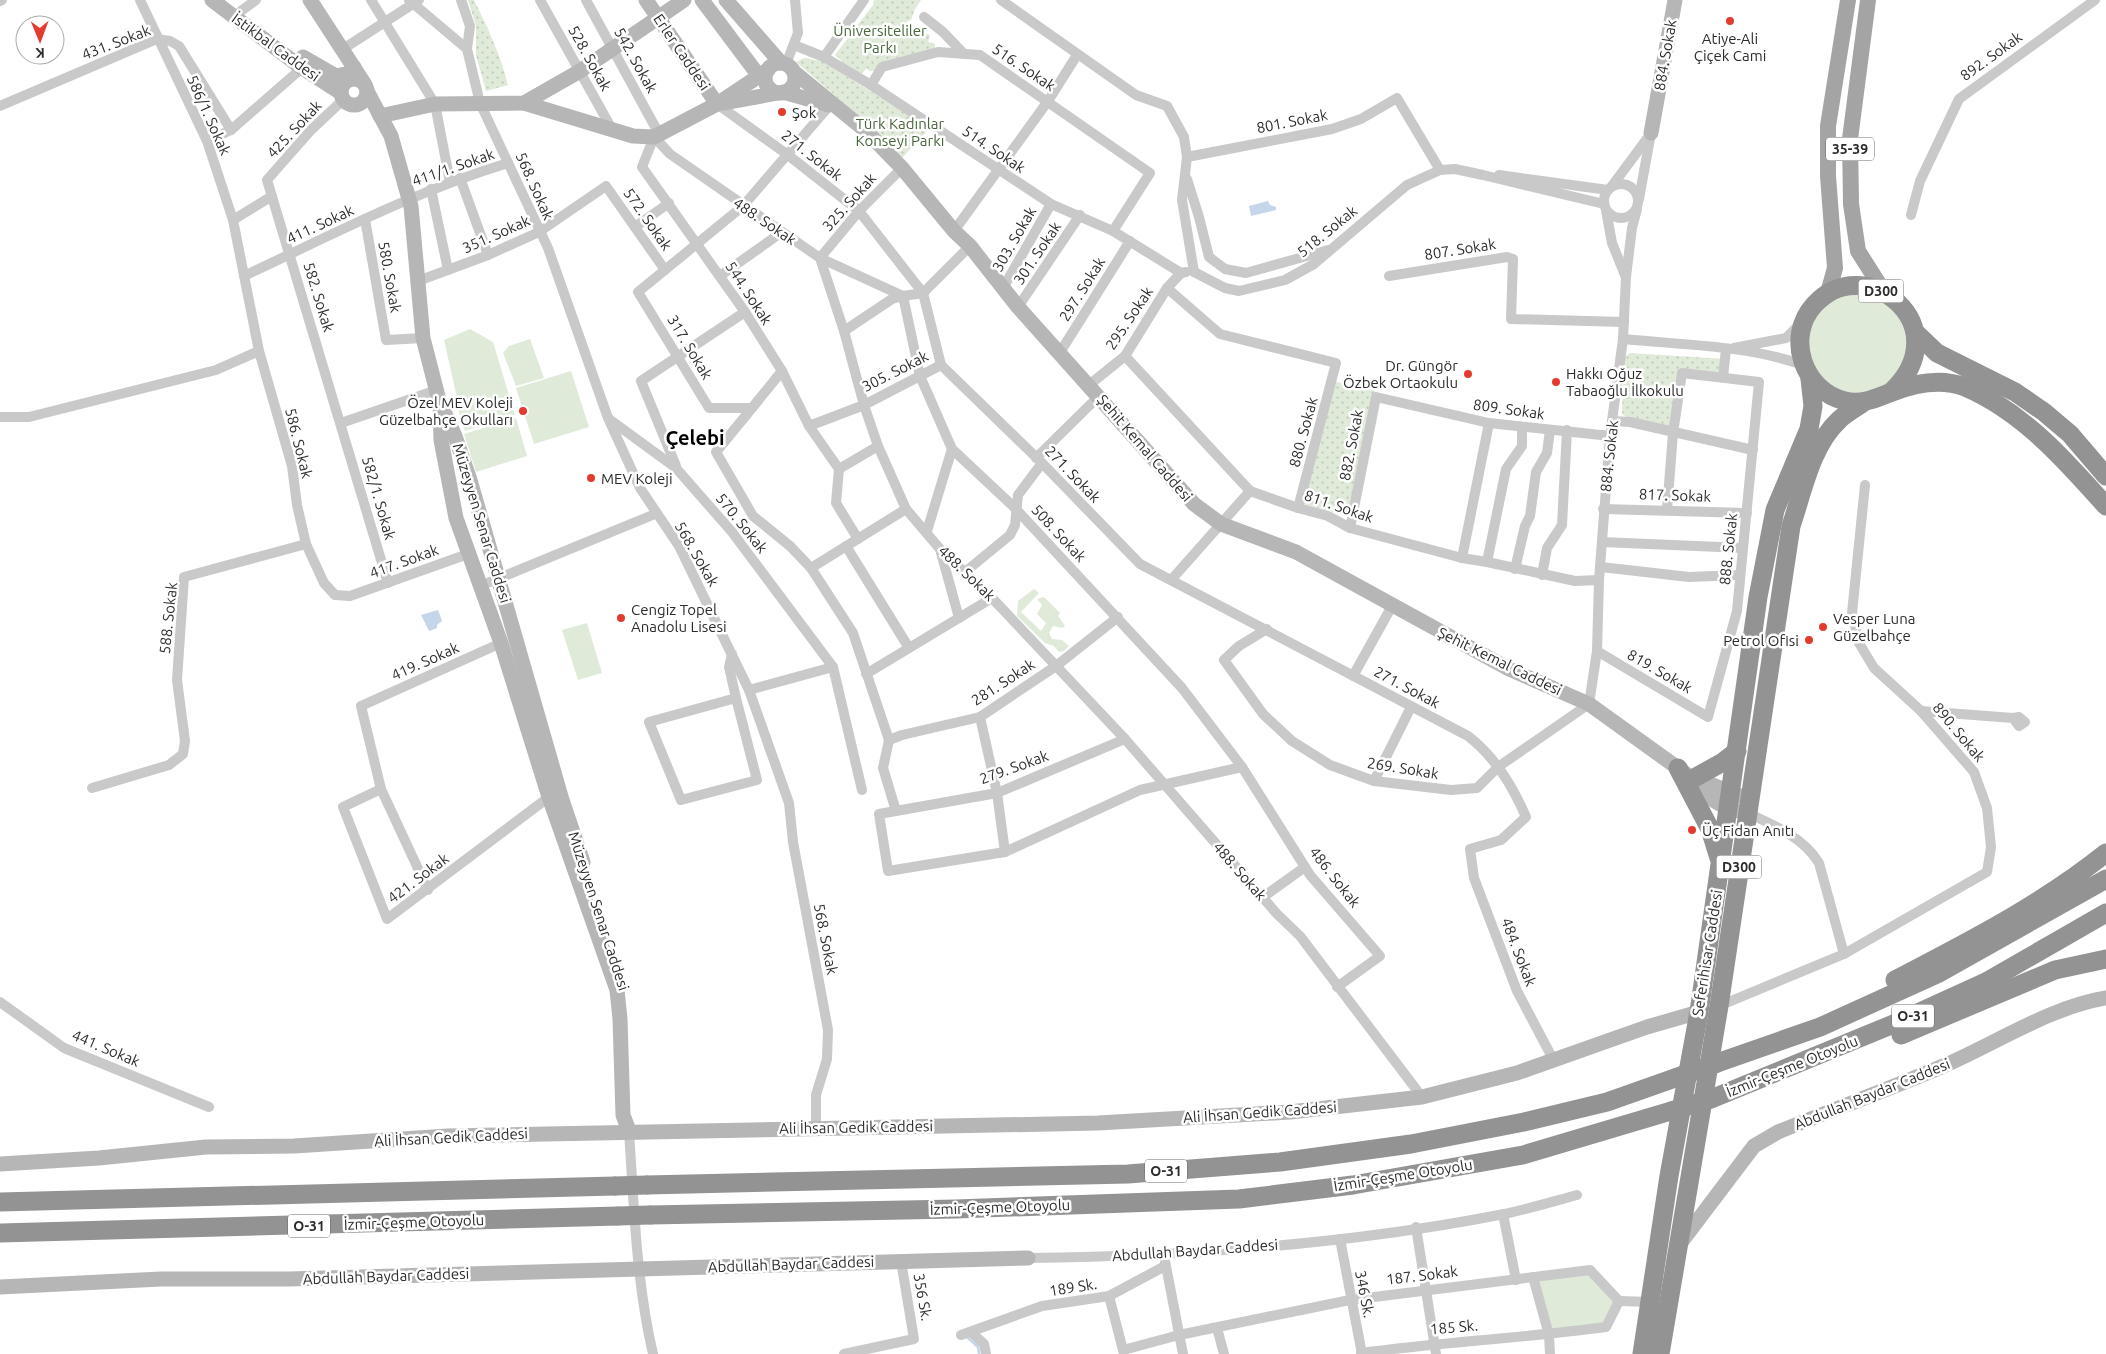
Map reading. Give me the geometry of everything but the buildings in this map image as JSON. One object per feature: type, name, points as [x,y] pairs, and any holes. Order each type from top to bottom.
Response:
[{"type":"highway","name":"D300","points":[[1806,372],[1799,352],[1804,320],[1814,305],[1828,293],[1846,287],[1866,286],[1884,292],[1904,309],[1915,332]]},
{"type":"highway","points":[[1891,392],[1903,380],[1912,366],[1916,349],[1915,332]]},
{"type":"highway","points":[[1915,332],[1937,353],[2015,392],[2044,412],[2070,434],[2106,476]]},
{"type":"highway","points":[[1806,372],[1827,394],[1845,401],[1864,402]]},
{"type":"highway","name":"Seferihisar Caddesi","points":[[1642,1354],[1669,1176],[1699,1012],[1721,863],[1739,804],[1737,751],[1758,597],[1775,510],[1809,429],[1813,406],[1806,372]]},
{"type":"highway","points":[[1891,392],[1931,382],[1947,382],[1982,395],[2017,416],[2106,506]]},
{"type":"highway","name":"D300","points":[[1864,402],[1878,399],[1891,392]]},
{"type":"highway","name":"Seferihisar Caddesi","points":[[1660,1354],[1719,1006],[1739,804],[1792,526],[1810,471],[1825,436],[1839,420],[1864,402]]},
{"type":"highway","points":[[2091,489],[2106,511]]},
{"type":"highway","points":[[1721,863],[1710,828],[1688,774],[1723,762],[1737,751]]},
{"type":"highway","points":[[1775,1042],[1986,933],[2025,910],[2106,853]]},
{"type":"highway","name":"İzmir-Çeşme Otoyolu","points":[[0,1202],[1128,1174],[1280,1162],[1411,1144],[1524,1122],[1607,1102],[1820,1027],[1939,973],[2106,879]]},
{"type":"highway","name":"İzmir-Çeşme Otoyolu","points":[[0,1233],[650,1215],[956,1209],[1239,1199],[1353,1185],[1523,1155],[1711,1099],[1896,1024],[1986,982],[2106,913]]},
{"type":"highway","points":[[1711,1099],[1813,1068],[1888,1041],[2055,970],[2106,959]]},
{"type":"main road","name":"İstikbal Caddesi","points":[[212,0],[302,68],[344,91]]},
{"type":"main road","points":[[226,0],[310,62],[344,91],[380,116],[435,104],[524,102],[633,136],[657,136],[777,69]]},
{"type":"main road","name":"Müzeyyen Senar Caddesi","points":[[310,0],[354,67],[391,136],[409,198],[423,338],[439,397],[455,436],[562,800],[627,995],[632,1116],[629,1131]]},
{"type":"main road","name":"Erler Caddesi","points":[[646,0],[717,104]]},
{"type":"main road","points":[[524,102],[613,50],[684,0]]},
{"type":"main road","points":[[702,0],[794,84],[781,92],[717,104]]},
{"type":"main road","points":[[726,0],[777,69]]},
{"type":"main road","name":"884. Sokak","points":[[1651,133],[1675,0]]},
{"type":"main road","name":"35-39","points":[[1828,293],[1835,268],[1828,176],[1828,126],[1848,0]]},
{"type":"main road","name":"35-39","points":[[1868,0],[1850,139],[1851,204],[1858,251],[1884,292]]},
{"type":"main road","points":[[344,91],[347,74],[354,67]]},
{"type":"main road","points":[[777,69],[767,84],[781,92],[832,106]]},
{"type":"main road","name":"Şehit Kemal Caddesi","points":[[777,69],[866,131],[902,168],[954,231],[970,246],[1018,307],[1194,504],[1221,524],[1296,552],[1509,669],[1589,704],[1688,774],[1739,804]]},
{"type":"main road","points":[[356,79],[365,87],[363,102],[344,91],[356,79]]},
{"type":"main road","name":"Müzeyyen Senar Caddesi","points":[[439,397],[441,440],[449,489],[468,554],[501,643],[549,797],[616,990],[620,1019],[623,1115],[629,1131]]},
{"type":"main road","name":"Abdullah Baydar Caddesi","points":[[1679,1245],[1754,1146],[1770,1137],[1941,1067],[2040,1021],[2089,1001],[2106,998]]},
{"type":"main road","name":"Ali İhsan Gedik Caddesi","points":[[0,1164],[99,1158],[206,1147],[294,1146],[448,1136],[1098,1123],[1290,1112],[1422,1097],[1517,1073],[1646,1027],[1699,1012]]},
{"type":"main road","name":"Abdullah Baydar Caddesi","points":[[0,1287],[161,1279],[289,1279],[1028,1258]]},
{"type":"street","name":"586/1. Sokak","points":[[140,0],[207,141],[233,220],[244,276]]},
{"type":"street","points":[[241,11],[256,0]]},
{"type":"street","points":[[371,0],[435,104],[450,182]]},
{"type":"street","name":"568. Sokak","points":[[460,0],[470,26],[467,49],[480,103],[548,248],[608,418],[640,488],[655,514],[679,546],[749,690],[789,803],[793,842],[828,1030],[827,1059],[816,1095],[816,1128]]},
{"type":"street","name":"528. Sokak","points":[[540,0],[613,130]]},
{"type":"street","name":"542. Sokak","points":[[586,0],[657,136]]},
{"type":"street","points":[[777,69],[794,45],[798,33],[795,0]]},
{"type":"street","points":[[824,57],[864,0]]},
{"type":"street","points":[[1001,0],[1136,95],[1167,106],[1184,137],[1188,157],[1182,200],[1194,272],[1181,273]]},
{"type":"street","name":"892. Sokak","points":[[1911,214],[1920,180],[1959,99],[2095,0]]},
{"type":"street","points":[[343,49],[414,1],[467,49]]},
{"type":"street","points":[[924,17],[943,32],[964,54]]},
{"type":"street","name":"431. Sokak","points":[[0,106],[157,39],[170,40],[179,46],[231,130]]},
{"type":"street","name":"514. Sokak","points":[[794,45],[824,57],[871,85],[1051,204],[1080,215],[1112,231],[1181,273]]},
{"type":"street","name":"516. Sokak","points":[[871,85],[882,67],[938,52],[980,55],[1150,173],[1112,231]]},
{"type":"street","points":[[954,231],[1048,101],[1077,55]]},
{"type":"street","points":[[207,141],[231,130],[302,68]]},
{"type":"street","name":"425. Sokak","points":[[267,180],[344,91]]},
{"type":"street","name":"801. Sokak","points":[[1188,157],[1332,129],[1361,119],[1397,98],[1440,170]]},
{"type":"street","name":"271. Sokak","points":[[717,104],[788,155],[860,211],[923,293],[941,364],[1039,460],[1140,564],[1172,579],[1468,736],[1487,751],[1515,792],[1526,817],[1501,840],[1470,849]]},
{"type":"street","name":"317. Sokak","points":[[752,408],[709,408],[638,292],[743,206],[832,106]]},
{"type":"street","points":[[1626,278],[1612,243],[1605,207],[1610,188],[1651,133]]},
{"type":"street","name":"884. Sokak","points":[[1589,704],[1597,652],[1603,509],[1610,436],[1623,339],[1626,278],[1632,228],[1651,133]]},
{"type":"street","name":"544. Sokak","points":[[657,136],[642,167],[745,312],[782,371],[809,426],[839,469]]},
{"type":"street","name":"488. Sokak","points":[[657,136],[670,154],[820,258],[878,446],[906,508],[940,549],[992,598],[1125,738],[1316,955],[1337,987],[1422,1097]]},
{"type":"street","name":"411/1. Sokak","points":[[409,198],[460,178],[508,163]]},
{"type":"street","name":"325. Sokak","points":[[820,258],[860,211],[902,168]]},
{"type":"street","name":"518. Sokak","points":[[1194,272],[1225,288],[1239,291],[1284,280],[1314,264],[1329,249],[1408,185],[1440,170],[1455,170],[1483,175],[1605,207]]},
{"type":"street","name":"518. Sokak","points":[[1483,175],[1505,175],[1559,185],[1610,188]]},
{"type":"street","points":[[1186,176],[1199,217],[1208,257],[1225,269],[1246,273],[1329,249]]},
{"type":"street","points":[[460,178],[488,255]]},
{"type":"street","name":"582. Sokak","points":[[267,180],[341,423]]},
{"type":"street","points":[[1605,207],[1619,218],[1629,217],[1638,204],[1637,194],[1629,185],[1617,184],[1610,188]]},
{"type":"street","name":"351. Sokak","points":[[418,281],[488,255],[539,232],[606,186]]},
{"type":"street","name":"572. Sokak","points":[[606,186],[665,270]]},
{"type":"street","points":[[431,190],[448,270]]},
{"type":"street","points":[[233,220],[272,196]]},
{"type":"street","name":"411. Sokak","points":[[244,276],[409,198]]},
{"type":"street","points":[[635,227],[669,203]]},
{"type":"street","name":"303. Sokak","points":[[1003,288],[1051,204]]},
{"type":"street","name":"301. Sokak","points":[[1018,307],[1080,215]]},
{"type":"street","name":"580. Sokak","points":[[365,219],[386,340],[423,338]]},
{"type":"street","points":[[720,276],[782,232]]},
{"type":"street","name":"297. Sokak","points":[[1059,354],[1130,241]]},
{"type":"street","points":[[844,331],[892,299],[923,293],[970,246]]},
{"type":"street","name":"807. Sokak","points":[[1389,276],[1507,257],[1513,259],[1511,319],[1624,322]]},
{"type":"street","points":[[820,258],[903,296]]},
{"type":"street","name":"295. Sokak","points":[[965,572],[1010,535],[1015,525],[1015,508],[1018,495],[1039,460],[1094,390],[1125,356],[1167,288],[1181,273]]},
{"type":"street","name":"586. Sokak","points":[[244,276],[259,352],[292,466],[297,505],[306,544],[324,583],[335,595],[350,596]]},
{"type":"street","name":"880. Sokak","points":[[1167,288],[1220,334],[1336,363],[1298,508]]},
{"type":"street","name":"508. Sokak","points":[[903,296],[920,376],[952,449],[1015,508],[1118,617],[1182,688],[1242,767]]},
{"type":"street","points":[[676,468],[642,381],[745,312]]},
{"type":"street","points":[[1726,349],[1786,338],[1804,320]]},
{"type":"street","points":[[1623,339],[1726,349],[1782,358],[1806,372]]},
{"type":"street","points":[[1667,510],[1673,433],[1682,373],[1722,376],[1726,349]]},
{"type":"street","points":[[0,417],[29,417],[198,375],[216,370],[259,352]]},
{"type":"street","name":"811. Sokak","points":[[1125,356],[1250,491],[1298,508],[1328,516],[1350,528],[1462,558],[1575,581],[1599,580]]},
{"type":"street","name":"305. Sokak","points":[[809,426],[864,405],[941,364]]},
{"type":"street","points":[[782,371],[716,452],[753,516],[790,546],[811,568],[853,633],[889,740],[882,768],[896,811]]},
{"type":"street","name":"888. Sokak","points":[[1708,717],[1737,611],[1759,382],[1722,376]]},
{"type":"street","points":[[341,423],[439,397]]},
{"type":"street","name":"809. Sokak","points":[[1376,397],[1489,423],[1610,436]]},
{"type":"street","name":"882. Sokak","points":[[1350,528],[1376,397]]},
{"type":"street","name":"570. Sokak","points":[[608,418],[676,468],[732,532],[833,667]]},
{"type":"street","points":[[1612,421],[1630,422],[1752,450]]},
{"type":"street","name":"582/1. Sokak","points":[[341,423],[388,583]]},
{"type":"street","points":[[1462,558],[1489,423]]},
{"type":"street","points":[[1488,562],[1506,469],[1522,446],[1522,428]]},
{"type":"street","points":[[1515,569],[1525,526],[1530,516],[1536,472],[1547,453],[1550,430]]},
{"type":"street","points":[[1542,575],[1547,548],[1562,526],[1568,430]]},
{"type":"street","points":[[858,539],[836,503],[839,469],[878,446]]},
{"type":"street","points":[[927,531],[952,449]]},
{"type":"street","name":"890. Sokak","points":[[1719,1006],[1844,954],[1987,872],[1992,846],[1987,808],[1974,772],[1921,711],[1874,668],[1859,643],[1852,613],[1865,485]]},
{"type":"street","points":[[1172,579],[1250,491]]},
{"type":"street","points":[[811,568],[906,508]]},
{"type":"street","name":"817. Sokak","points":[[1603,509],[1747,513]]},
{"type":"street","points":[[480,586],[655,514]]},
{"type":"street","points":[[1602,542],[1743,548]]},
{"type":"street","name":"588. Sokak","points":[[92,788],[169,765],[183,754],[185,741],[177,680],[184,577],[306,544]]},
{"type":"street","points":[[846,546],[909,648]]},
{"type":"street","points":[[940,549],[959,618]]},
{"type":"street","name":"417. Sokak","points":[[350,596],[468,554]]},
{"type":"street","points":[[1601,567],[1689,577],[1740,576]]},
{"type":"street","points":[[866,674],[992,598]]},
{"type":"street","points":[[1353,676],[1392,606]]},
{"type":"street","name":"281. Sokak","points":[[889,740],[902,734],[980,717],[1056,666],[1118,617]]},
{"type":"street","name":"269. Sokak","points":[[1266,629],[1239,646],[1224,660],[1263,714],[1292,740],[1330,765],[1374,781],[1451,790],[1477,788],[1498,768],[1589,704]]},
{"type":"street","name":"419. Sokak","points":[[381,789],[362,706],[501,643]]},
{"type":"street","name":"819. Sokak","points":[[1597,652],[1708,717]]},
{"type":"street","points":[[732,654],[729,668],[757,780],[680,800],[649,722],[736,698]]},
{"type":"street","points":[[749,690],[833,667],[862,790]]},
{"type":"street","points":[[1374,781],[1411,707]]},
{"type":"street","points":[[1921,711],[2013,718]]},
{"type":"street","points":[[980,717],[997,793],[1005,852],[1140,790],[1242,767]]},
{"type":"street","name":"279. Sokak","points":[[1005,852],[888,871],[879,814],[997,793],[1125,738]]},
{"type":"street","name":"486. Sokak","points":[[1242,767],[1305,866],[1380,956],[1337,987]]},
{"type":"street","points":[[381,789],[428,890]]},
{"type":"street","name":"421. Sokak","points":[[381,789],[343,807],[387,919],[549,797]]},
{"type":"street","points":[[1739,804],[1786,831],[1812,852],[1819,863],[1844,954]]},
{"type":"street","name":"484. Sokak","points":[[1470,849],[1474,878],[1517,991],[1554,1061]]},
{"type":"street","points":[[1263,897],[1305,866]]},
{"type":"street","name":"441. Sokak","points":[[0,1002],[64,1048],[209,1106]]},
{"type":"street","points":[[629,1131],[644,1316],[653,1354]]},
{"type":"street","name":"Abdullah Baydar Caddesi","points":[[1028,1258],[1165,1260],[1416,1228],[1503,1214],[1577,1195]]},
{"type":"street","points":[[1503,1214],[1516,1280]]},
{"type":"street","points":[[1416,1228],[1436,1354]]},
{"type":"street","name":"346 Sk.","points":[[1340,1239],[1350,1300],[1362,1354]]},
{"type":"street","points":[[1165,1260],[1183,1354]]},
{"type":"street","name":"189 Sk.","points":[[986,1354],[984,1344],[966,1334],[1042,1306],[1109,1296],[1165,1260]]},
{"type":"street","name":"356 Sk.","points":[[844,1354],[914,1339],[901,1261]]},
{"type":"street","name":"187. Sokak","points":[[1123,1352],[1179,1335],[1350,1300],[1590,1270],[1619,1301]]},
{"type":"street","points":[[1533,1277],[1549,1335],[1550,1354]]},
{"type":"street","points":[[1109,1296],[1123,1352]]},
{"type":"street","points":[[1619,1301],[1651,1302]]},
{"type":"street","name":"185 Sk.","points":[[1362,1354],[1434,1343],[1549,1335],[1606,1328],[1619,1301]]},
{"type":"street","points":[[1217,1328],[1224,1354]]},
{"type":"green space","points":[[468,0],[474,0],[484,21],[508,85],[486,91],[476,55],[476,26]]},
{"type":"green space","name":"Üniversiteliler Parkı","points":[[874,0],[921,0],[911,20],[906,22],[910,25],[904,31],[913,37],[916,36],[912,31],[917,27],[919,29],[916,32],[919,34],[922,32],[930,35],[928,42],[935,44],[935,52],[875,71],[869,71],[867,68],[862,73],[857,73],[847,67],[835,55],[873,5]]},
{"type":"green space","name":"Türk Kadınlar Konseyi Parkı","points":[[804,58],[822,61],[930,128],[901,159],[867,123],[796,62]]},
{"type":"green space","points":[[1857,295],[1876,299],[1892,309],[1902,325],[1906,344],[1902,363],[1892,379],[1876,389],[1857,393],[1838,389],[1822,379],[1812,363],[1808,344],[1812,325],[1822,309],[1838,299]]},
{"type":"green space","points":[[470,329],[493,342],[515,415],[465,431],[456,403],[458,402],[444,340]]},
{"type":"green space","points":[[530,339],[544,378],[516,386],[503,353],[509,346]]},
{"type":"green space","points":[[1630,353],[1725,359],[1723,373],[1687,369],[1673,433],[1630,422],[1622,413],[1624,358]]},
{"type":"green space","points":[[571,371],[589,427],[534,444],[516,388]]},
{"type":"green space","points":[[1333,381],[1375,391],[1349,516],[1303,504]]},
{"type":"green space","points":[[516,418],[527,456],[476,472],[464,434]]},
{"type":"green space","points":[[1034,589],[1039,593],[1021,612],[1041,631],[1046,623],[1037,614],[1042,605],[1037,599],[1044,597],[1060,613],[1058,616],[1065,626],[1062,628],[1053,626],[1049,633],[1052,639],[1062,640],[1069,646],[1064,651],[1059,652],[1054,646],[1045,643],[1017,616],[1018,601]]},
{"type":"green space","points":[[587,623],[602,673],[578,680],[562,630]]},
{"type":"green space","points":[[1590,1270],[1619,1301],[1606,1327],[1549,1335],[1533,1277]]},
{"type":"water","points":[[1268,201],[1270,205],[1276,207],[1276,210],[1251,216],[1249,206]]},
{"type":"water","points":[[438,610],[442,621],[437,625],[437,628],[429,631],[421,615]]},
{"type":"waterway","points":[[968,1338],[978,1347],[979,1354]]},
{"type":"place","name":"Atiye-Ali Çiçek Cami","points":[[1730,21]]},
{"type":"place","name":"Şok","points":[[782,112]]},
{"type":"place","name":"Dr. Güngör Özbek Ortaokulu","points":[[1468,374]]},
{"type":"place","name":"Hakkı Oğuz Tabaoğlu İlkokulu","points":[[1556,382]]},
{"type":"place","name":"Özel MEV Koleji Güzelbahçe Okulları","points":[[523,411]]},
{"type":"place","name":"MEV Koleji","points":[[591,478]]},
{"type":"place","name":"Cengiz Topel Anadolu Lisesi","points":[[621,618]]},
{"type":"place","name":"Vesper Luna Güzelbahçe","points":[[1823,627]]},
{"type":"place","name":"Petrol Ofisi","points":[[1809,640]]},
{"type":"place","name":"Üç Fidan Anıtı","points":[[1692,830]]},
{"type":"district","name":"Çelebi","points":[[695,437]]}]
